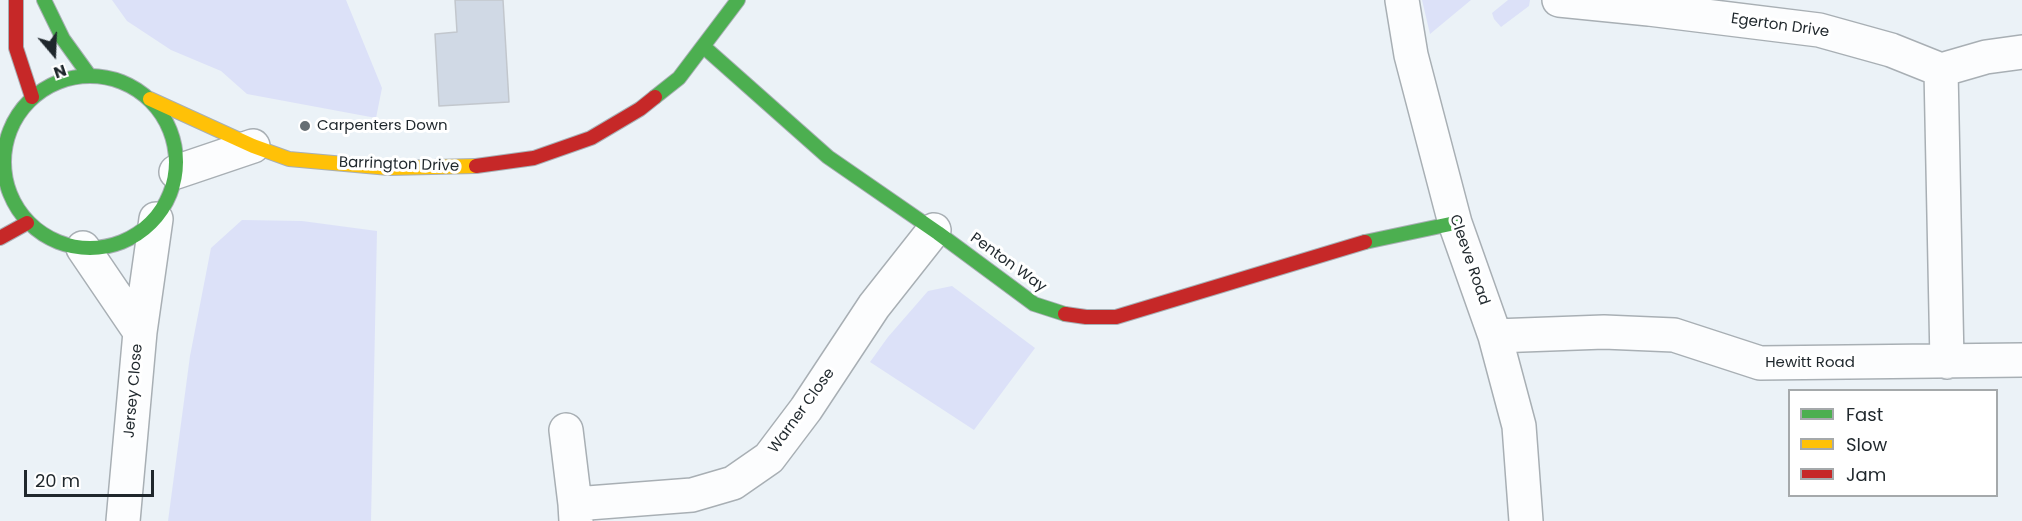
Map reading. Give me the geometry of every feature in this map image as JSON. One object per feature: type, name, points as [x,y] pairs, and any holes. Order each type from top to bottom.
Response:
[{"type":"street","points":[[16,0],[16,48],[32,97]]},
{"type":"street","points":[[44,0],[63,39],[89,75]]},
{"type":"street","name":"Barrington Drive","points":[[150,99],[253,146],[289,159],[389,168],[465,167],[534,158],[591,138],[640,109],[679,78],[738,0]]},
{"type":"street","name":"Cleeve Road","points":[[1402,0],[1411,55],[1455,223],[1496,336],[1519,426],[1526,521]]},
{"type":"street","name":"Egerton Drive","points":[[1559,0],[1649,4],[1819,30],[1891,50],[1941,70]]},
{"type":"street","name":"Penton Way","points":[[704,47],[828,156],[1034,304],[1061,314],[1116,317],[1376,240],[1455,223]]},
{"type":"street","points":[[1947,362],[1941,70],[1986,57],[2022,52]]},
{"type":"street","points":[[89,75],[119,80],[150,99],[168,124],[176,153],[176,172],[168,201],[156,219],[133,237],[104,248],[83,248],[53,241],[27,222],[10,197],[1,165],[8,132],[32,97],[57,82],[89,75]]},
{"type":"street","points":[[176,172],[253,146]]},
{"type":"street","name":"Jersey Close","points":[[123,521],[140,332],[156,219]]},
{"type":"street","points":[[0,238],[27,222]]},
{"type":"street","name":"Warner Close","points":[[566,430],[576,513],[692,495],[734,483],[769,458],[806,409],[874,306],[934,230]]},
{"type":"street","name":"Jersey Close","points":[[83,248],[140,332]]},
{"type":"street","name":"Hewitt Road","points":[[1496,336],[1604,333],[1674,335],[1760,363],[2022,360]]},
{"type":"shaded area","points":[[112,0],[346,0],[382,88],[376,118],[247,94],[221,71],[171,50],[127,21]]},
{"type":"shaded area","points":[[1422,0],[1471,0],[1430,34]]},
{"type":"shaded area","points":[[1508,0],[1530,0],[1529,6],[1501,27],[1492,13]]},
{"type":"shaded area","points":[[242,220],[302,221],[377,231],[371,521],[168,521],[190,356],[211,248]]},
{"type":"shaded area","points":[[952,286],[1035,348],[974,430],[870,362],[888,337],[928,291]]},
{"type":"building","points":[[455,0],[503,0],[509,102],[439,106],[435,34],[457,32]]},
{"type":"traffic: fast","points":[[44,0],[63,39],[89,75]]},
{"type":"traffic: fast","points":[[655,97],[679,78],[738,0]]},
{"type":"traffic: fast","points":[[704,47],[828,157],[938,233],[1034,304],[1065,314]]},
{"type":"traffic: fast","points":[[90,76],[123,82],[138,90],[151,101],[162,114],[170,129],[176,162],[170,195],[162,210],[151,223],[138,234],[123,242],[90,248],[57,242],[42,234],[29,223],[18,210],[10,195],[4,162],[10,129],[18,114],[29,101],[42,90],[57,82],[90,76]]},
{"type":"traffic: fast","points":[[1365,242],[1455,223]]},
{"type":"traffic: slow","points":[[150,99],[253,146],[289,159],[389,168],[476,166]]},
{"type":"traffic: jam","points":[[16,0],[16,48],[32,97]]},
{"type":"traffic: jam","points":[[476,166],[534,158],[591,138],[640,109],[655,97]]},
{"type":"traffic: jam","points":[[0,238],[27,223]]},
{"type":"traffic: jam","points":[[1065,314],[1116,317],[1365,242]]},
{"type":"place","name":"Carpenters Down","points":[[305,126]]}]
